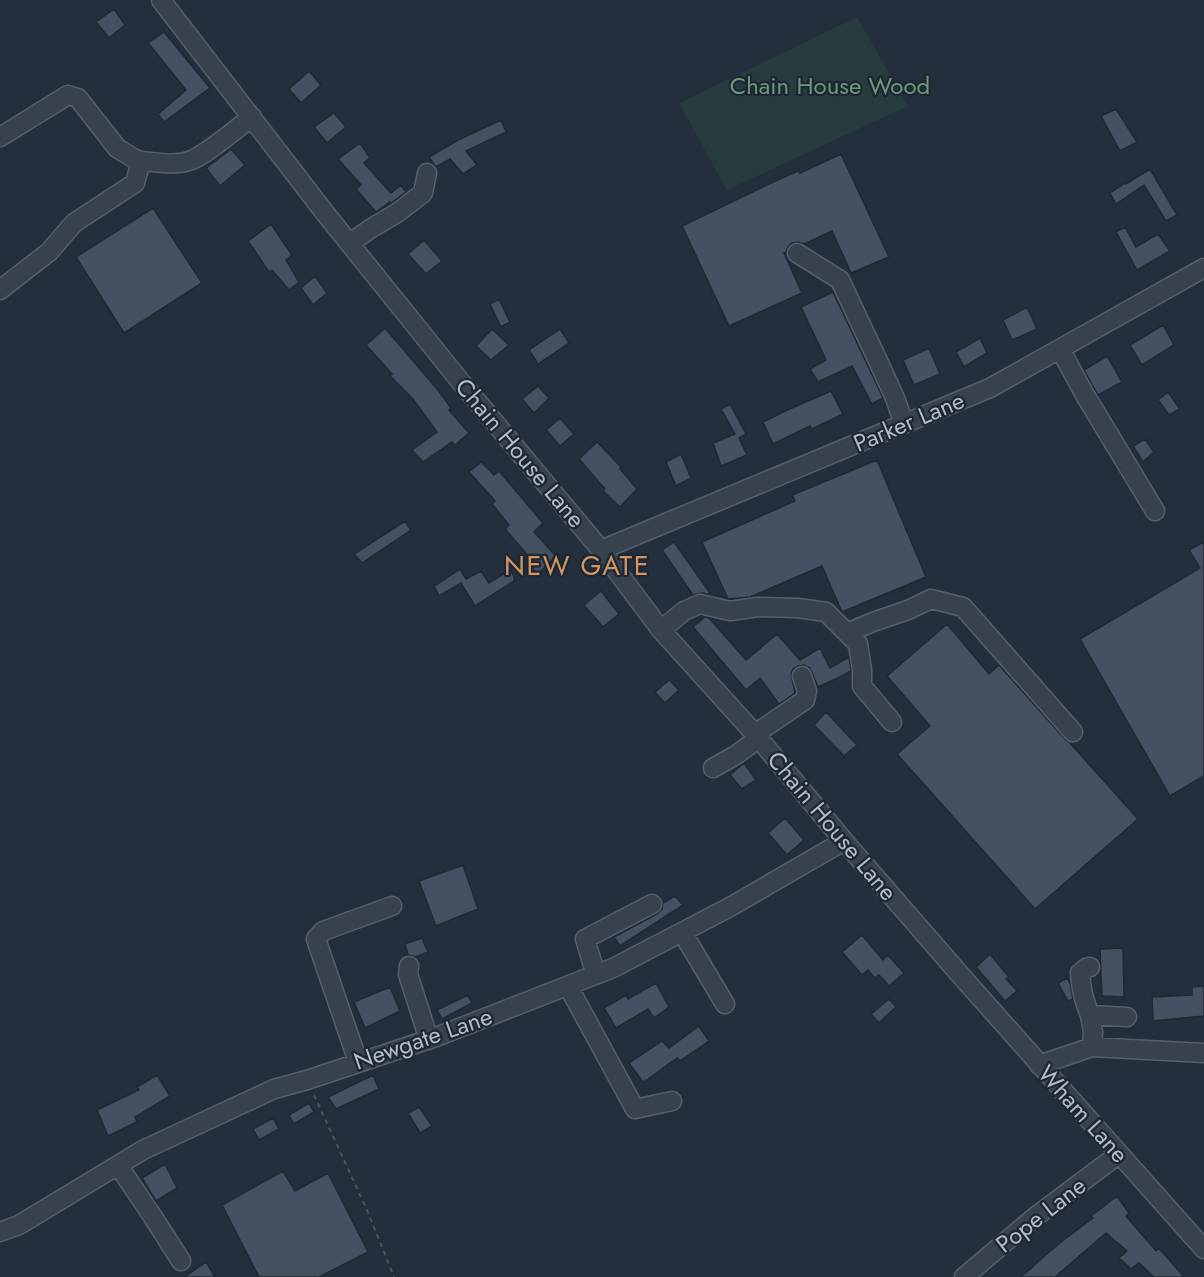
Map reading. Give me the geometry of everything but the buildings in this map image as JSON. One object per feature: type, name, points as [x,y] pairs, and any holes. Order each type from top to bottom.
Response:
[{"type":"street","name":"Chain House Lane","points":[[161,0],[350,243],[467,390],[601,550],[661,630],[757,736],[844,841],[963,978]]},
{"type":"street","points":[[0,137],[68,95],[78,98],[117,148],[135,159],[166,164],[189,161],[252,117]]},
{"type":"street","points":[[0,290],[49,252],[75,223],[135,183],[141,160]]},
{"type":"street","points":[[350,243],[398,213],[423,193],[427,173]]},
{"type":"street","points":[[797,253],[840,280],[895,398],[904,424]]},
{"type":"street","name":"Parker Lane","points":[[601,550],[990,388],[1204,268]]},
{"type":"street","points":[[1060,349],[1155,511]]},
{"type":"street","points":[[847,633],[931,599],[963,607],[1073,732]]},
{"type":"street","points":[[661,630],[684,611],[700,604],[730,611],[758,607],[826,612],[858,644],[862,686],[892,722]]},
{"type":"street","points":[[713,768],[736,755],[805,700],[807,691],[802,676]]},
{"type":"street","name":"Newgate Lane","points":[[0,1232],[20,1225],[143,1150],[274,1089],[429,1040],[613,968],[730,907],[844,841]]},
{"type":"street","points":[[596,975],[585,939],[652,904]]},
{"type":"street","points":[[358,1062],[316,939],[323,931],[392,906]]},
{"type":"street","points":[[682,932],[725,1004]]},
{"type":"street","points":[[409,966],[408,974],[429,1040]]},
{"type":"street","points":[[1090,967],[1080,973],[1083,996],[1093,1032],[1092,1047]]},
{"type":"street","name":"Wham Lane","points":[[963,978],[1204,1249]]},
{"type":"street","points":[[568,986],[634,1109],[672,1101]]},
{"type":"street","points":[[1090,1015],[1127,1017]]},
{"type":"street","points":[[1040,1065],[1092,1047],[1204,1053]]},
{"type":"street","name":"Pope Lane","points":[[964,1277],[1035,1217],[1119,1154]]},
{"type":"street","points":[[118,1165],[181,1261]]},
{"type":"path","points":[[307,1080],[367,1210],[394,1277]]},
{"type":"green space","name":"Chain House Wood","points":[[857,17],[908,106],[727,190],[679,103]]},
{"type":"district","name":"NEW GATE","points":[[577,566]]}]
